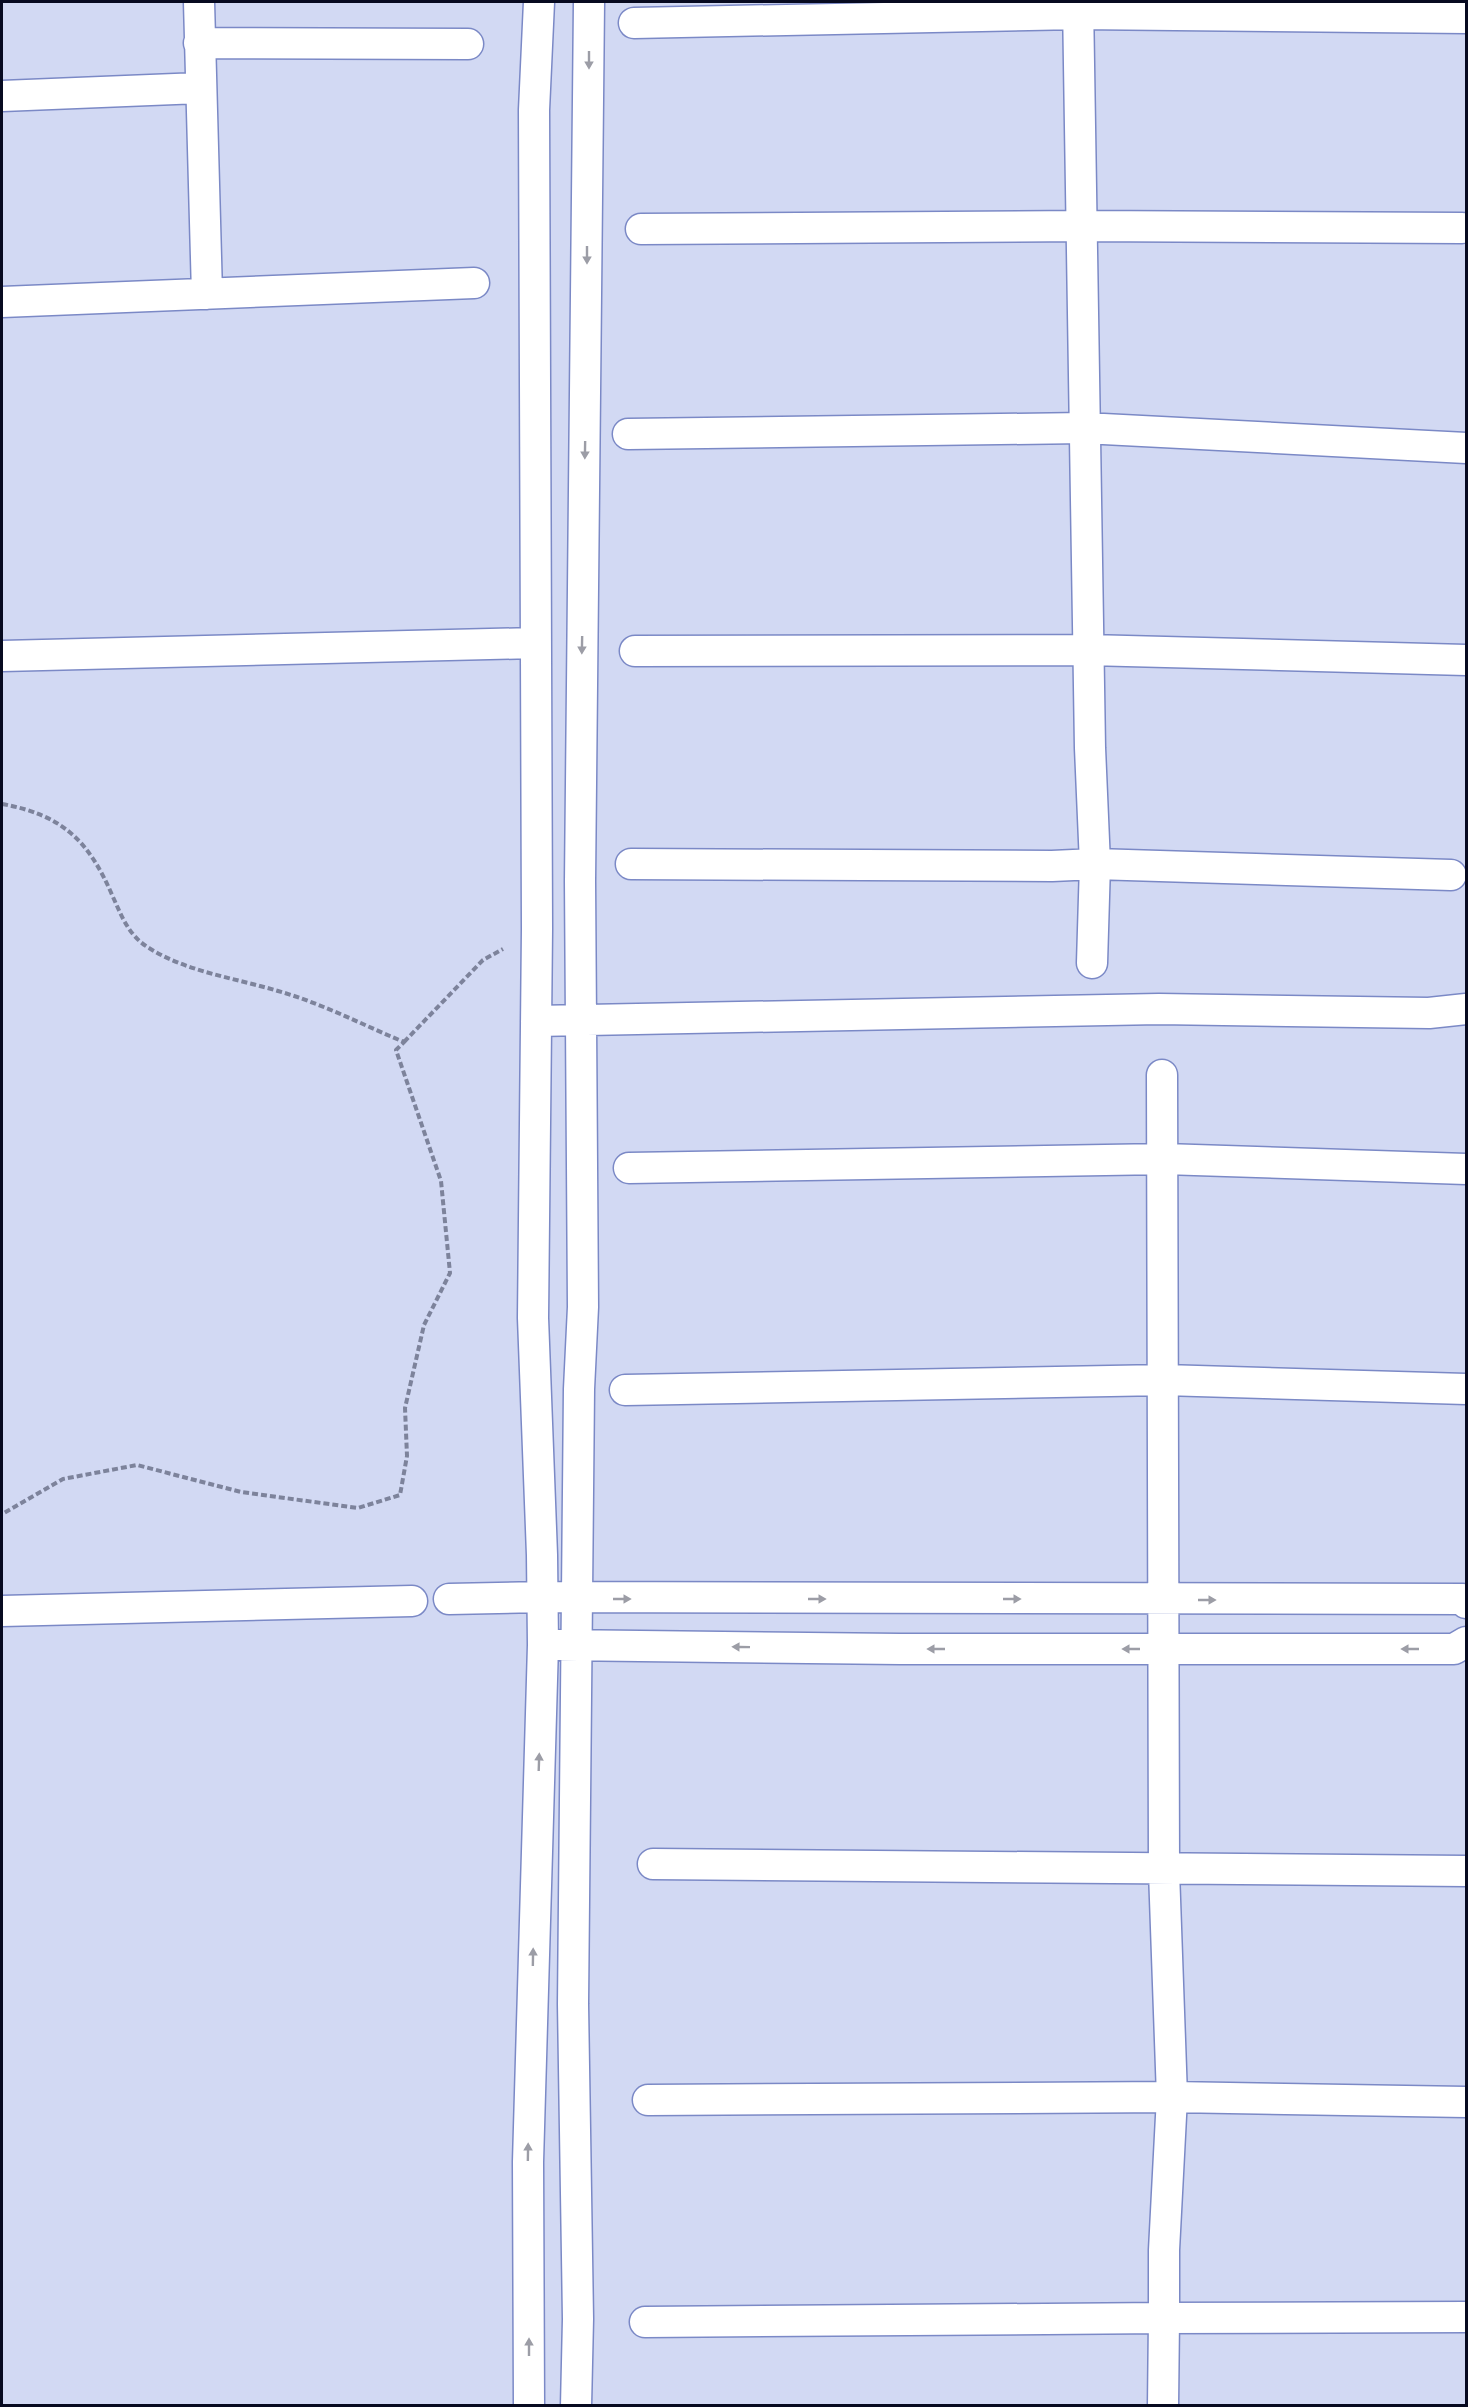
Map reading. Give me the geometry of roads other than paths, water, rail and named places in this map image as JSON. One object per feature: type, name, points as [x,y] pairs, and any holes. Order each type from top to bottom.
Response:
[{"type":"street","points":[[199,2],[207,294]]},
{"type":"street","points":[[529,2406],[528,2162],[543,1645],[534,1318],[537,929],[534,110],[539,2]]},
{"type":"street","points":[[576,2406],[578,2319],[573,2004],[579,1645],[579,1389],[583,1307],[581,760],[589,2]]},
{"type":"street","points":[[1078,8],[1088,650],[1095,864],[1092,963]]},
{"type":"street","points":[[634,23],[1078,8],[1467,18]]},
{"type":"street","points":[[199,44],[468,45]]},
{"type":"street","points":[[2,96],[201,88]]},
{"type":"street","points":[[641,229],[1083,226],[1462,228]]},
{"type":"street","points":[[2,302],[474,284]]},
{"type":"street","points":[[628,434],[1084,428],[1467,448]]},
{"type":"street","points":[[2,656],[535,642]]},
{"type":"street","points":[[635,651],[1088,650],[1467,660]]},
{"type":"street","points":[[631,864],[1095,864],[1451,874]]},
{"type":"street","points":[[536,1021],[1159,1009],[1429,1013],[1467,1009]]},
{"type":"street","points":[[1162,1075],[1164,1871],[1173,2097],[1164,2250],[1163,2406]]},
{"type":"street","points":[[629,1168],[1164,1159],[1467,1169]]},
{"type":"street","points":[[625,1390],[1164,1380],[1467,1389]]},
{"type":"street","points":[[449,1599],[542,1597],[1463,1599],[1467,1603]]},
{"type":"street","points":[[897,1599],[900,1649]]},
{"type":"street","points":[[2,1611],[412,1601]]},
{"type":"street","points":[[543,1645],[900,1649],[1454,1649],[1467,1642]]},
{"type":"street","points":[[653,1864],[1164,1871],[1467,1871]]},
{"type":"street","points":[[648,2100],[1173,2097],[1467,2102]]},
{"type":"street","points":[[645,2322],[1467,2317]]}]
